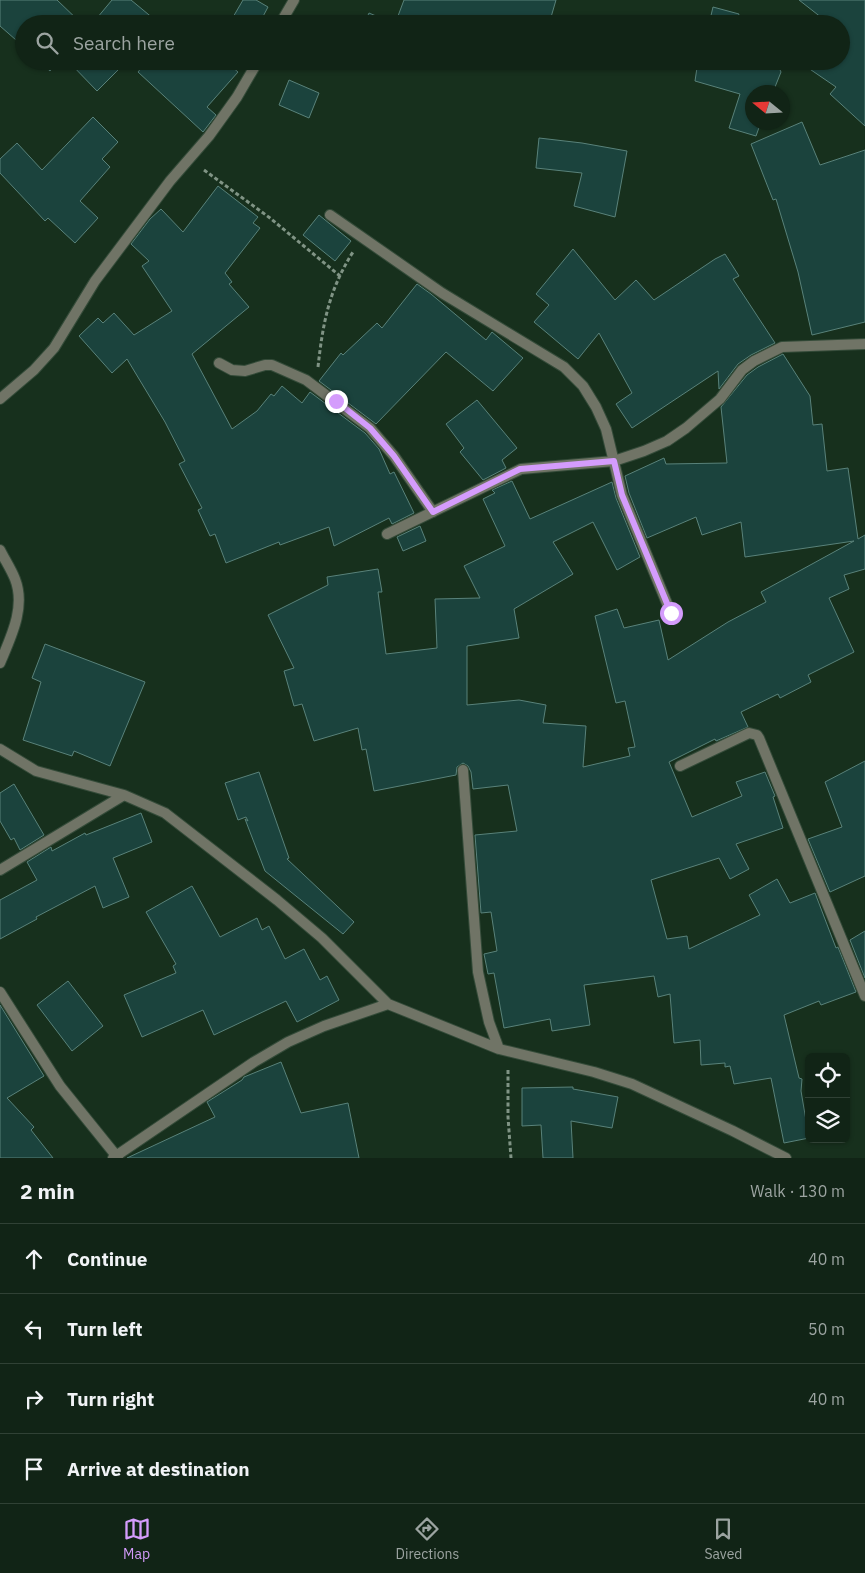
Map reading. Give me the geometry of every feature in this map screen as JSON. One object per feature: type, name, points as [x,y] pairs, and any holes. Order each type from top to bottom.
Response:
[{"type":"street","points":[[285,15],[294,0]]},
{"type":"street","points":[[0,399],[34,370],[54,348],[95,281],[170,181],[210,136],[253,70]]},
{"type":"street","points":[[330,215],[442,293],[564,367],[583,386],[596,407],[606,430],[622,495],[671,613]]},
{"type":"street","points":[[386,534],[520,469],[614,461],[667,441],[686,428],[720,399],[742,370],[754,361],[782,347],[865,344]]},
{"type":"street","points":[[219,363],[232,370],[245,371],[265,365],[272,365],[293,373],[316,387],[370,428],[394,456],[433,512]]},
{"type":"street","points":[[0,550],[15,579],[19,596],[18,612],[12,634],[0,663]]},
{"type":"street","points":[[680,766],[749,733],[757,735],[865,996]]},
{"type":"street","points":[[0,749],[36,772],[124,795],[165,813],[277,900],[322,938],[388,1004],[499,1049],[594,1072],[632,1084],[717,1123],[786,1158]]},
{"type":"street","points":[[463,770],[478,972],[489,1022],[499,1049]]},
{"type":"street","points":[[0,870],[124,795]]},
{"type":"street","points":[[0,992],[60,1086],[116,1157],[254,1062],[288,1042],[324,1026],[388,1004]]},
{"type":"path","points":[[189,159],[270,218],[340,276]]},
{"type":"path","points":[[316,387],[324,322],[332,292],[363,238]]},
{"type":"path","points":[[510,1052],[507,1090],[511,1158]]},
{"type":"building","points":[[0,0],[57,0],[73,15],[15,15],[15,39],[0,26]]},
{"type":"building","points":[[112,0],[131,0],[149,15],[100,15]]},
{"type":"building","points":[[243,0],[256,0],[268,7],[264,15],[234,15]]},
{"type":"building","points":[[404,0],[556,0],[552,15],[398,15]]},
{"type":"building","points":[[799,0],[865,0],[865,126],[830,94],[836,87],[811,70],[850,70],[850,15],[818,15]]},
{"type":"building","points":[[713,7],[739,14],[739,15],[711,15]]},
{"type":"building","points":[[77,70],[118,70],[97,91]]},
{"type":"building","points":[[140,70],[236,70],[238,72],[207,107],[216,115],[203,132],[138,72]]},
{"type":"building","points":[[697,70],[780,70],[776,85],[745,85],[745,130],[758,130],[756,136],[729,128],[740,94],[695,81]]},
{"type":"building","points":[[289,80],[319,93],[309,118],[279,105]]},
{"type":"building","points":[[93,117],[118,142],[102,159],[110,167],[80,201],[98,218],[75,243],[48,218],[45,221],[0,173],[0,159],[17,143],[42,170]]},
{"type":"building","points":[[802,122],[820,165],[865,150],[865,322],[812,335],[798,272],[776,199],[773,200],[751,144],[783,130],[790,130],[790,127]]},
{"type":"building","points":[[539,138],[627,151],[615,217],[574,206],[582,173],[536,168]]},
{"type":"building","points":[[218,186],[258,217],[253,223],[260,228],[225,273],[232,282],[229,284],[249,307],[192,354],[232,429],[257,411],[271,394],[274,396],[282,386],[302,403],[310,392],[365,433],[379,449],[390,474],[394,472],[414,513],[392,524],[389,518],[334,546],[329,527],[280,545],[279,542],[226,563],[215,534],[210,536],[198,510],[202,508],[179,464],[185,461],[165,422],[127,359],[112,373],[79,336],[98,318],[103,323],[114,313],[134,335],[172,311],[142,266],[149,261],[131,244],[150,219],[161,209],[183,232]]},
{"type":"building","points":[[319,215],[351,241],[335,261],[303,235]]},
{"type":"building","points":[[573,249],[615,300],[636,280],[654,300],[725,254],[739,276],[733,279],[775,343],[738,364],[719,389],[718,371],[632,428],[616,404],[632,393],[599,333],[578,359],[534,322],[549,305],[536,294]]},
{"type":"building","points":[[417,284],[486,340],[492,332],[523,358],[493,391],[446,352],[376,424],[319,381],[341,353],[343,355],[377,323],[382,328]]},
{"type":"building","points":[[783,354],[810,396],[813,425],[822,424],[827,471],[848,468],[858,539],[865,535],[865,569],[844,575],[849,589],[829,598],[854,652],[808,675],[811,682],[780,698],[778,694],[741,712],[748,727],[716,741],[715,739],[669,762],[692,817],[742,796],[736,782],[765,772],[775,796],[773,797],[783,828],[736,844],[749,869],[730,879],[719,858],[651,880],[667,939],[687,936],[689,949],[760,915],[749,895],[777,879],[790,903],[815,893],[836,948],[838,947],[856,992],[821,1005],[819,1001],[784,1015],[799,1078],[802,1079],[801,1091],[805,1114],[805,1139],[784,1143],[771,1078],[734,1084],[730,1066],[725,1067],[725,1063],[701,1065],[700,1040],[674,1043],[670,994],[658,997],[654,976],[584,985],[590,1025],[552,1031],[550,1019],[504,1028],[494,973],[488,974],[484,954],[497,951],[491,912],[481,913],[475,835],[517,831],[508,785],[473,789],[471,772],[468,766],[463,763],[457,767],[456,775],[374,791],[366,749],[362,750],[358,728],[314,741],[302,704],[294,706],[284,671],[294,668],[268,615],[328,585],[327,577],[378,569],[382,592],[378,592],[386,654],[437,648],[435,599],[480,598],[464,566],[505,546],[483,499],[495,493],[492,490],[512,481],[530,519],[612,482],[616,498],[640,557],[617,570],[593,522],[553,542],[573,574],[514,609],[519,638],[467,646],[467,705],[519,700],[546,705],[543,723],[586,726],[583,767],[630,756],[628,748],[635,747],[625,701],[616,703],[595,616],[617,609],[624,628],[659,620],[668,660],[728,622],[766,602],[761,592],[854,541],[745,557],[741,522],[702,535],[696,517],[647,538],[629,493],[625,476],[664,458],[666,464],[727,463],[721,407],[747,375]]},
{"type":"building","points":[[477,400],[517,448],[502,460],[506,468],[483,480],[460,452],[464,448],[446,424]]},
{"type":"building","points":[[420,526],[426,541],[403,551],[397,537]]},
{"type":"building","points":[[45,644],[145,682],[110,766],[74,751],[72,756],[23,740],[41,682],[32,678]]},
{"type":"building","points":[[865,761],[865,876],[830,892],[808,839],[842,827],[825,782]]},
{"type":"building","points":[[259,772],[289,858],[287,859],[354,922],[343,934],[265,871],[245,819],[248,821],[246,817],[238,820],[225,783]]},
{"type":"building","points":[[14,784],[44,835],[20,850],[14,838],[11,840],[0,821],[0,793]]},
{"type":"building","points":[[141,813],[152,842],[113,858],[129,897],[103,908],[95,886],[36,917],[37,919],[0,939],[0,900],[37,880],[27,862],[51,847],[52,851],[85,833],[86,835]]},
{"type":"building","points":[[192,886],[220,937],[257,918],[262,930],[269,926],[285,959],[304,949],[320,980],[327,976],[339,1000],[297,1022],[286,1001],[214,1035],[203,1010],[142,1037],[124,995],[176,973],[173,966],[176,964],[146,912]]},
{"type":"building","points":[[865,931],[865,978],[850,940]]},
{"type":"building","points":[[68,981],[103,1026],[72,1051],[37,1005]]},
{"type":"building","points":[[0,1005],[44,1076],[7,1098],[34,1127],[31,1130],[53,1158],[0,1158]]},
{"type":"building","points":[[281,1062],[301,1113],[348,1103],[359,1158],[127,1158],[215,1117],[207,1102],[244,1077]]},
{"type":"building","points":[[573,1087],[573,1089],[618,1097],[612,1128],[571,1121],[573,1158],[543,1158],[541,1125],[522,1126],[522,1088]]},
{"type":"route","points":[[336,401],[370,428],[394,456],[433,512],[520,469],[614,461],[622,495],[671,613]]}]
